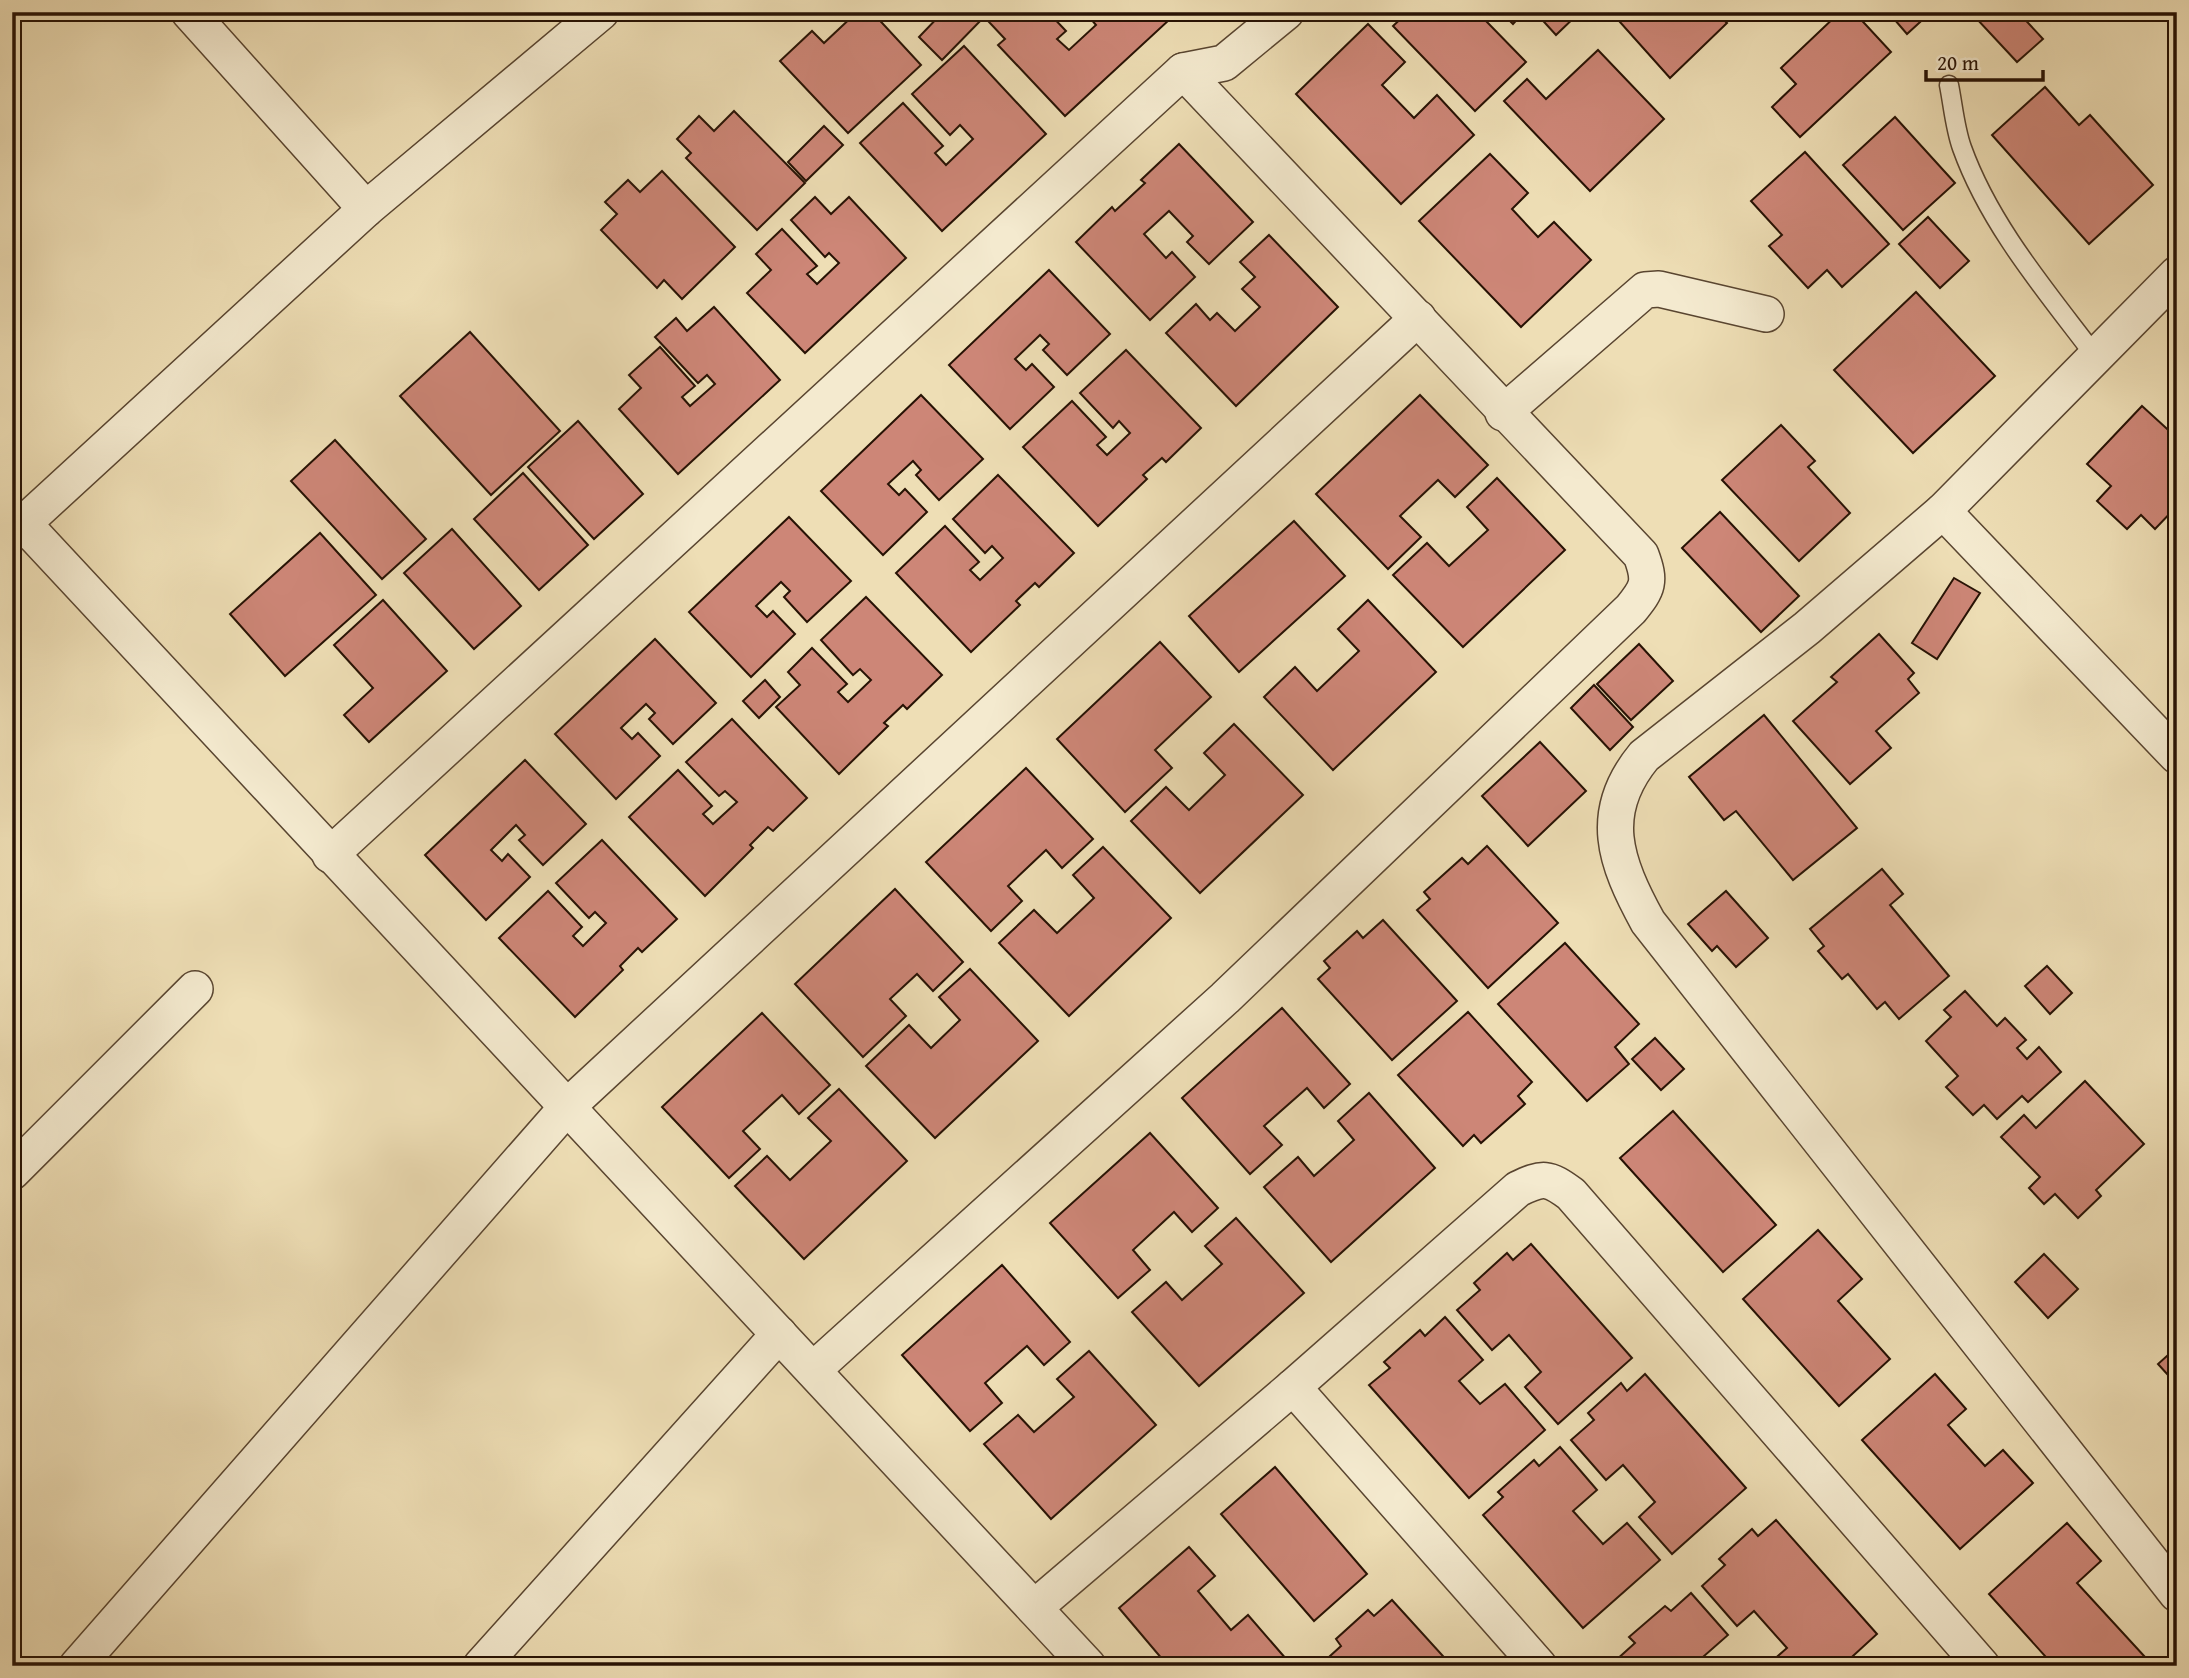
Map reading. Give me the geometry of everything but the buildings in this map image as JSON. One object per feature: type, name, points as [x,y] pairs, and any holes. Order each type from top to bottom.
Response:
[{"type":"street","points":[[189,12],[366,209]]},
{"type":"street","points":[[601,12],[366,209],[18,528],[568,1106],[1088,1666]]},
{"type":"street","points":[[330,855],[1183,71],[1224,63],[1286,12]]},
{"type":"street","points":[[813,1370],[1225,998],[1631,609],[1647,589],[1647,570],[1641,555],[1503,413],[1418,318],[1183,71]]},
{"type":"street","points":[[2177,274],[1943,511],[1807,628],[1644,756],[1625,779],[1615,811],[1616,842],[1630,890],[1648,922],[2177,1594]]},
{"type":"street","points":[[1503,413],[1645,290],[1659,289],[1766,314]]},
{"type":"street","points":[[76,1666],[568,1106],[1418,318]]},
{"type":"street","points":[[1943,511],[2177,756]]},
{"type":"street","points":[[12,1172],[195,989]]},
{"type":"street","points":[[1034,1608],[1293,1387],[1518,1189],[1539,1180],[1554,1181],[1572,1194],[1982,1666]]},
{"type":"street","points":[[481,1666],[779,1334]]},
{"type":"street","points":[[1293,1387],[1539,1666]]},
{"type":"lane","points":[[1950,85],[1961,146],[1976,183],[2018,253],[2096,357]]}]
